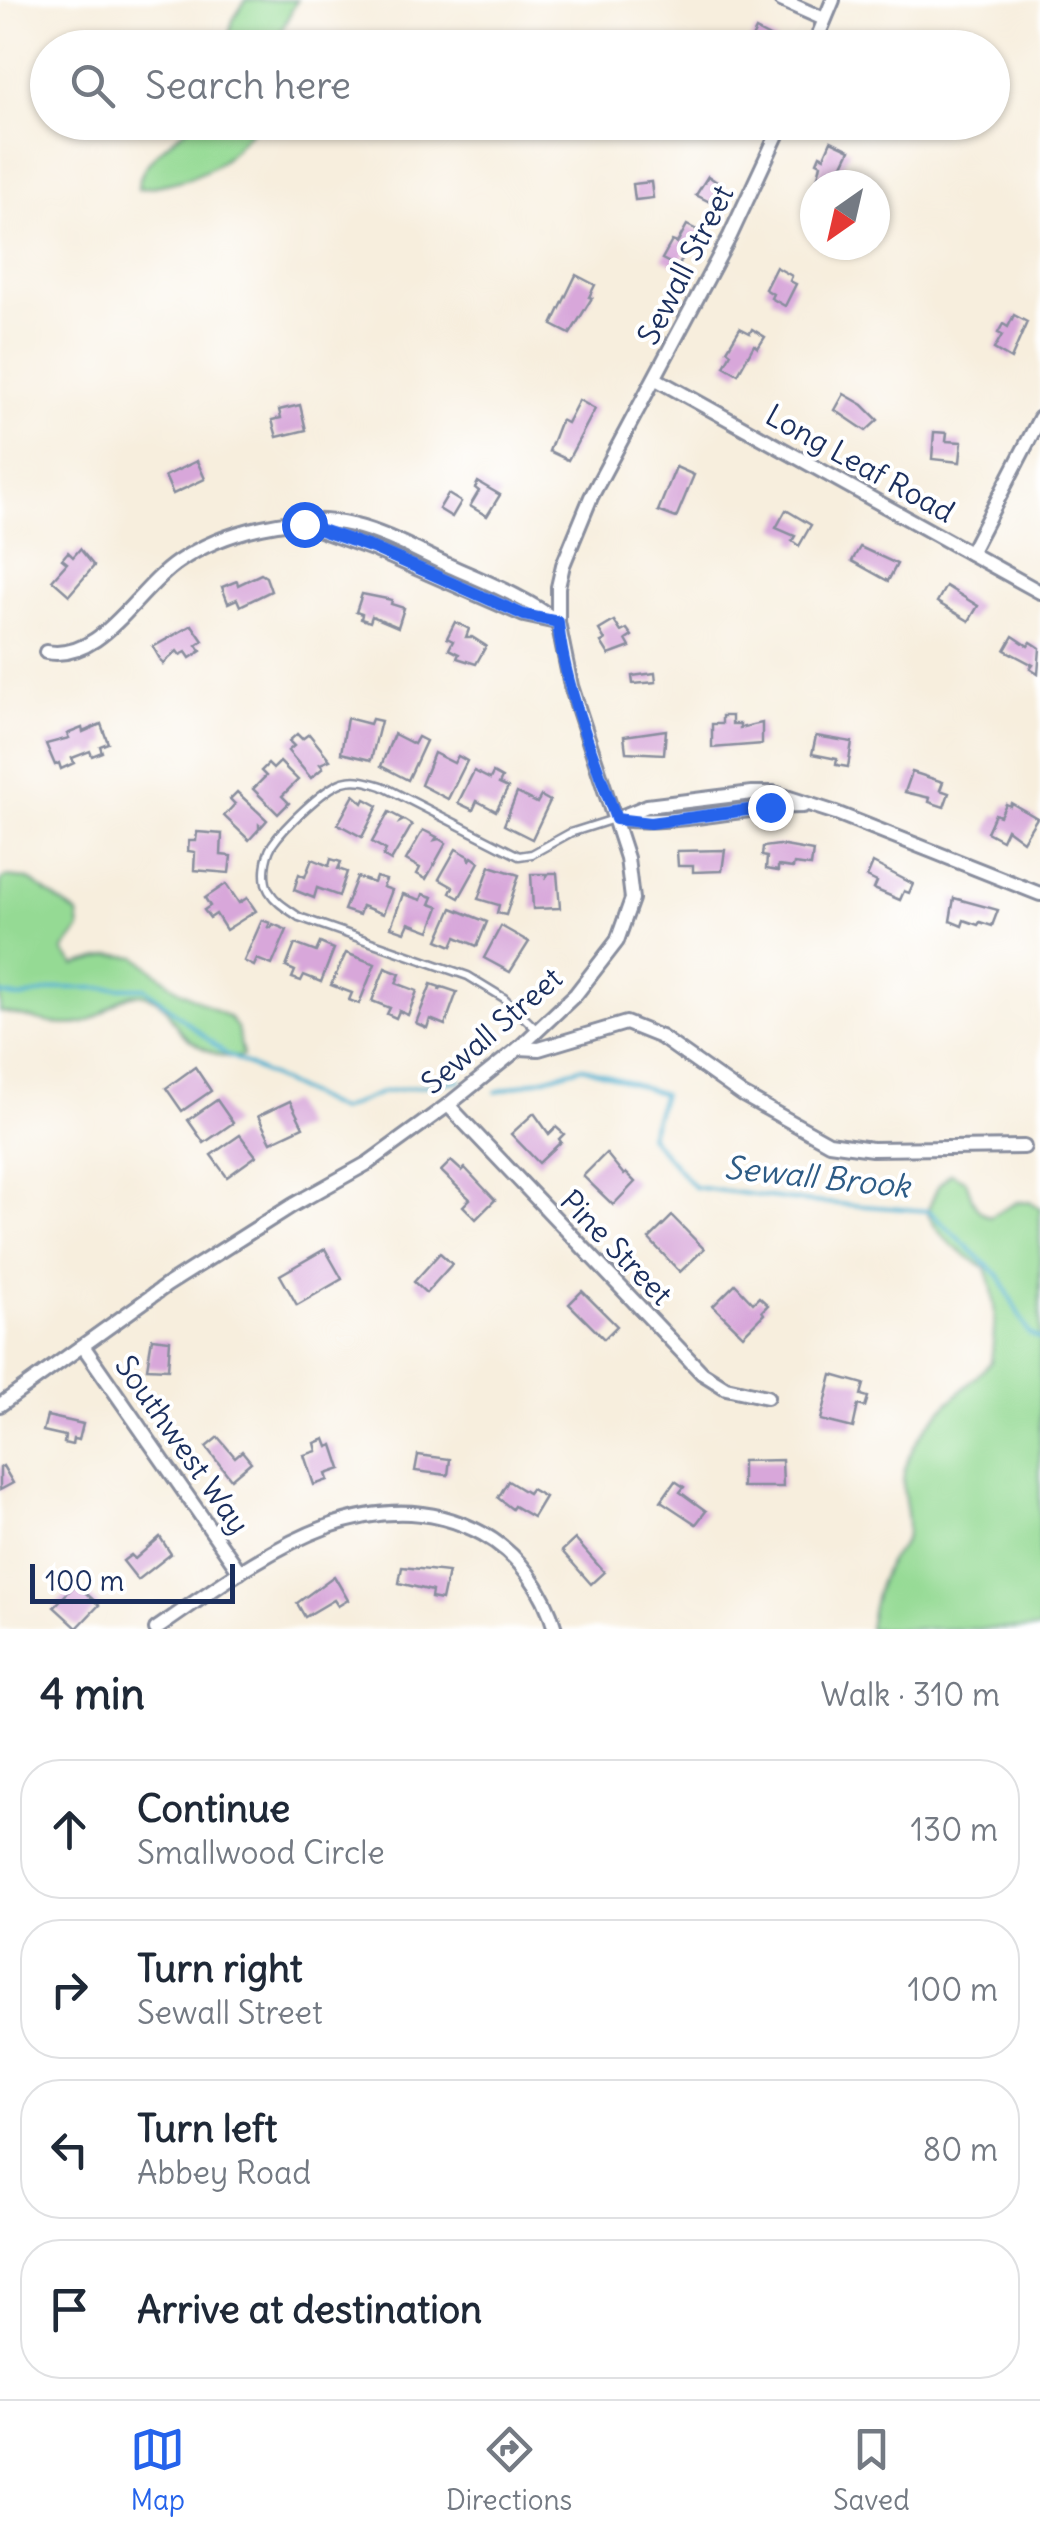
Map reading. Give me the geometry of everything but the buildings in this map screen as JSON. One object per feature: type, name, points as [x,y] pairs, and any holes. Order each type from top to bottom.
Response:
[{"type":"street","points":[[781,0],[824,19]]},
{"type":"street","points":[[820,30],[833,0]]},
{"type":"street","name":"Sewall Street","points":[[0,1405],[167,1285],[293,1205],[368,1163],[448,1105],[576,994],[618,941],[627,920],[632,887],[616,819],[560,646],[558,587],[576,529],[754,189],[775,140]]},
{"type":"street","name":"Long Leaf Road","points":[[656,379],[1040,592]]},
{"type":"street","points":[[970,553],[1040,418]]},
{"type":"street","points":[[46,652],[70,654],[94,642],[148,586],[194,552],[250,530],[336,522],[379,534],[530,601],[558,622]]},
{"type":"street","points":[[304,524],[373,548],[524,615],[558,622]]},
{"type":"street","points":[[616,819],[647,806],[752,792],[774,793],[1040,894]]},
{"type":"street","points":[[616,819],[650,823],[753,809],[815,806]]},
{"type":"street","points":[[518,1048],[539,1050],[626,1023],[661,1037],[743,1095],[828,1143],[872,1149],[1024,1147]]},
{"type":"street","name":"Pine Street","points":[[448,1105],[702,1374],[726,1388],[767,1396]]},
{"type":"street","name":"Southwest Way","points":[[83,1346],[240,1572]]},
{"type":"street","points":[[156,1629],[287,1543],[330,1525],[369,1515],[431,1515],[488,1536],[520,1563],[544,1598],[556,1629]]},
{"type":"lane","points":[[373,548],[379,534]]},
{"type":"lane","points":[[537,1030],[504,998],[468,976],[299,916],[278,902],[266,888],[266,864],[272,846],[320,796],[343,782],[362,780],[382,786],[519,856],[532,854],[570,833],[616,819]]},
{"type":"lane","points":[[752,792],[753,809]]},
{"type":"lane","points":[[684,801],[687,818]]},
{"type":"green space","points":[[246,0],[297,0],[282,30],[230,30]]},
{"type":"green space","points":[[173,140],[243,140],[202,173],[138,189],[144,169]]},
{"type":"green space","points":[[5,877],[28,879],[78,914],[80,929],[63,951],[75,965],[112,955],[137,957],[177,989],[230,1018],[237,1028],[243,1056],[210,1052],[181,1032],[162,1005],[144,995],[128,996],[92,1020],[74,1025],[0,1012],[0,881]]},
{"type":"green space","points":[[951,1173],[966,1181],[977,1207],[990,1217],[1017,1202],[1030,1201],[1040,1209],[1040,1629],[869,1629],[882,1577],[908,1529],[903,1478],[911,1453],[929,1424],[991,1362],[994,1303],[986,1268],[952,1245],[927,1212],[938,1186]]},
{"type":"waterway","name":"Sewall Brook","points":[[0,994],[21,998],[61,988],[145,988],[226,1054],[339,1110],[383,1092],[461,1080]]},
{"type":"waterway","name":"Sewall Brook","points":[[496,1092],[583,1067],[663,1094],[649,1136],[694,1187],[800,1201],[929,1211],[999,1276],[1029,1334],[1040,1339]]},
{"type":"route","points":[[304,524],[373,548],[524,615],[558,622],[571,686],[616,819],[650,823],[770,807]]}]
